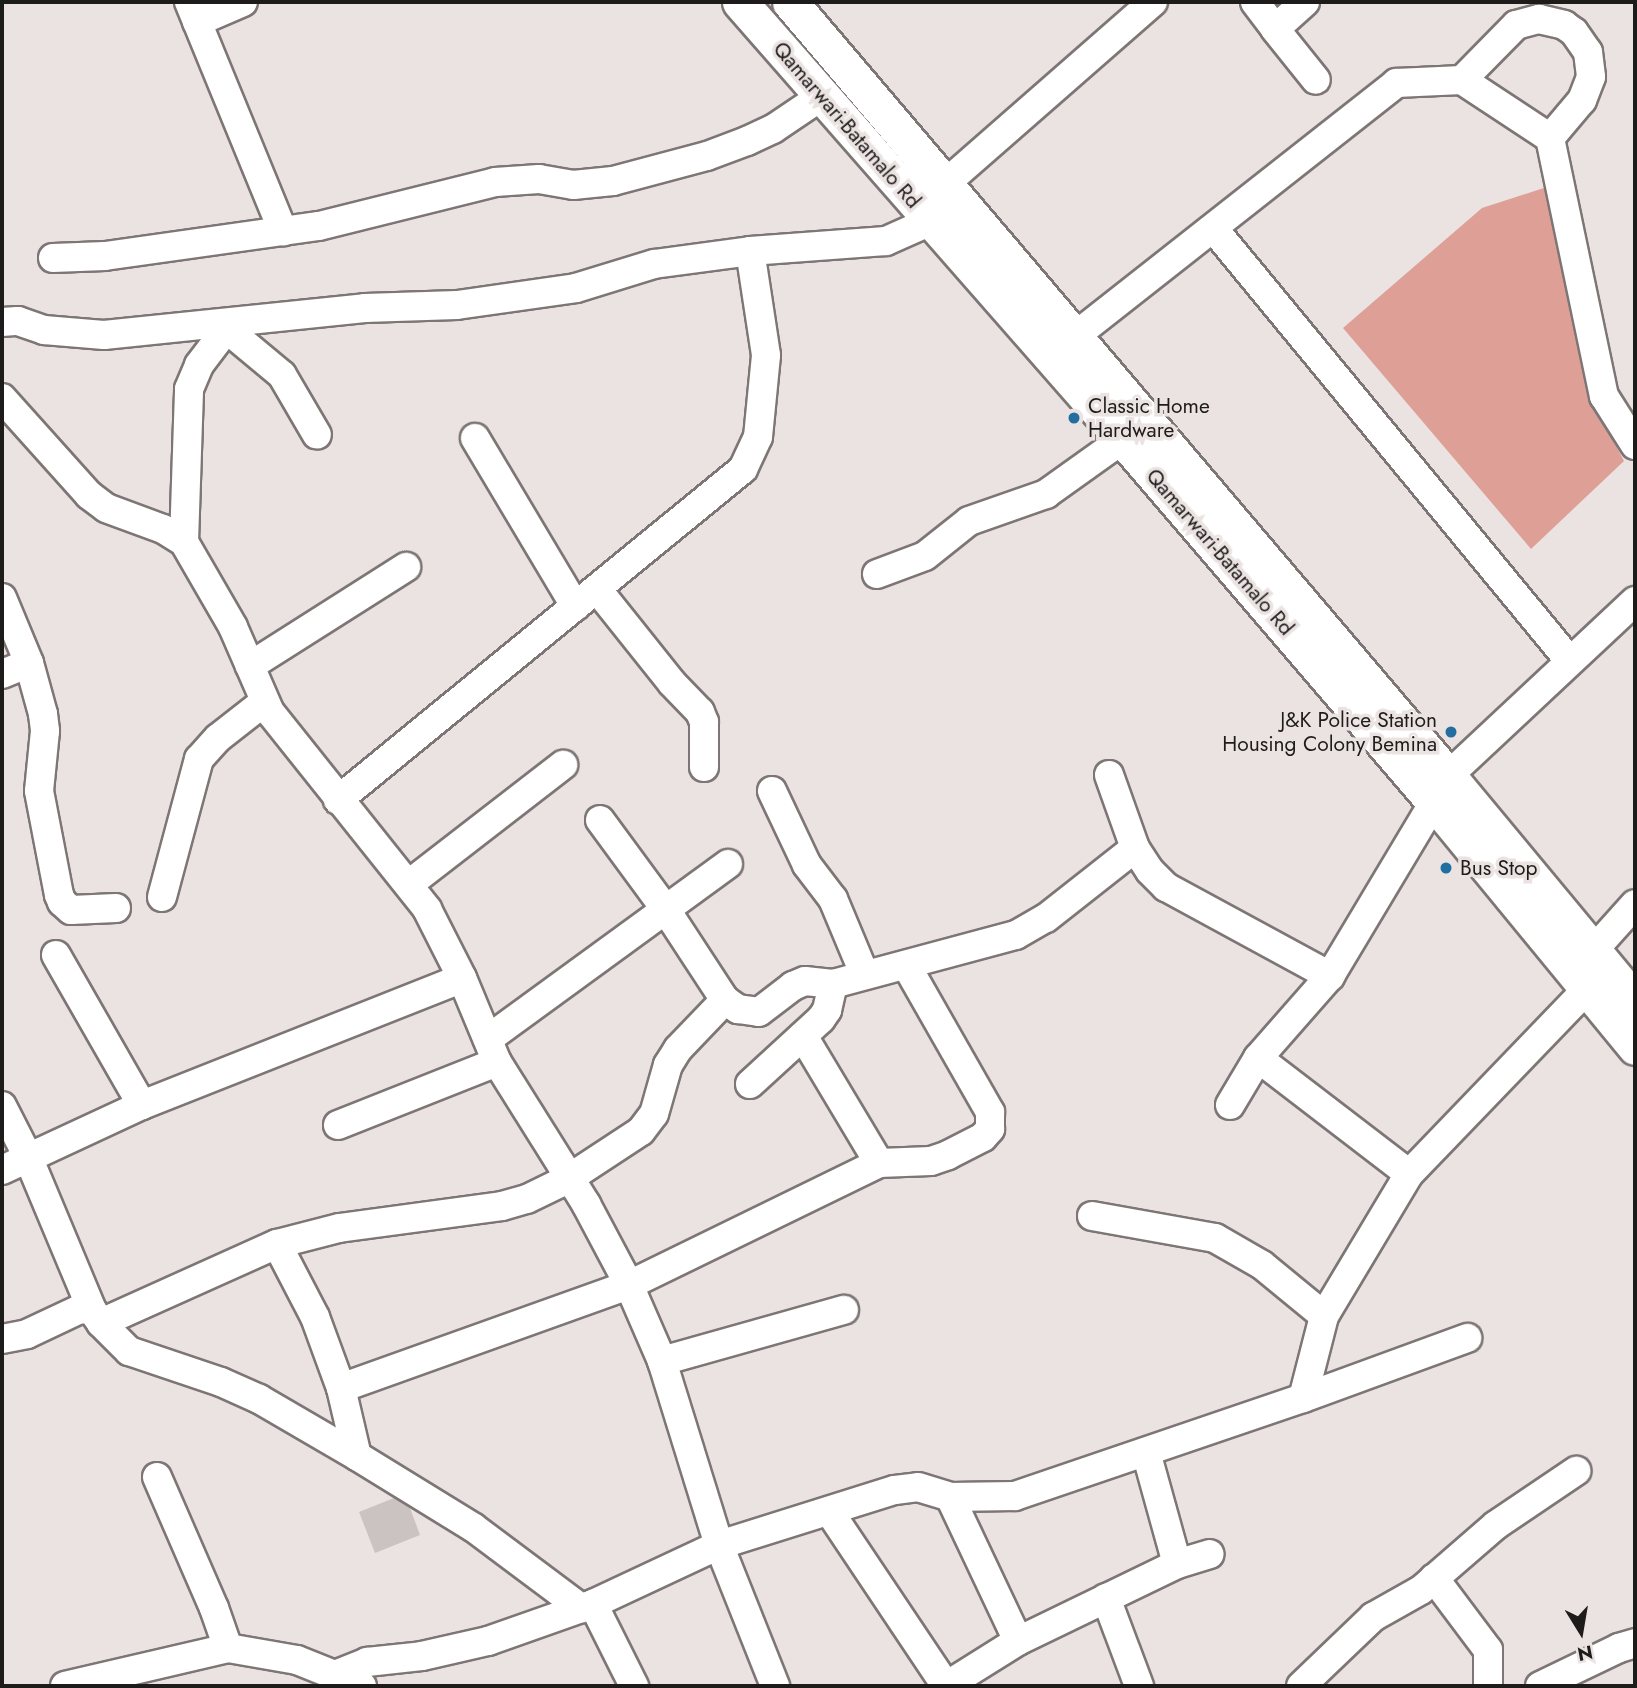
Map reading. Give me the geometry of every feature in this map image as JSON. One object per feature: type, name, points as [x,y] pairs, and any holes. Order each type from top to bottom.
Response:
[{"type":"main road","name":"Qamarwari-Batamalo Rd","points":[[740,2],[1123,439],[1635,1001]]},
{"type":"main road","name":"Qamarwari-Batamalo Rd","points":[[790,2],[1074,336],[1441,789],[1587,989],[1635,1047]]},
{"type":"street","points":[[243,2],[193,12],[283,231]]},
{"type":"street","points":[[946,183],[1153,2]]},
{"type":"street","points":[[1255,2],[1316,80]]},
{"type":"street","points":[[1275,29],[1305,2]]},
{"type":"street","points":[[1462,80],[1516,25],[1539,19],[1564,25],[1583,41],[1588,52],[1591,77],[1582,100],[1550,138]]},
{"type":"street","points":[[1074,336],[1396,83],[1462,80],[1550,138],[1604,396],[1635,445]]},
{"type":"street","points":[[52,258],[105,256],[319,226],[495,182],[539,179],[573,184],[612,181],[707,156],[747,141],[773,129],[822,96]]},
{"type":"street","points":[[2,322],[18,321],[44,330],[104,335],[229,326],[365,308],[470,303],[576,288],[654,264],[750,251],[886,241],[931,221]]},
{"type":"street","points":[[1213,228],[1569,660]]},
{"type":"street","points":[[338,800],[743,469],[758,437],[766,355],[750,251]]},
{"type":"street","points":[[229,326],[282,374],[317,435]]},
{"type":"street","points":[[184,542],[189,389],[200,365],[229,326]]},
{"type":"street","points":[[2,398],[89,495],[106,508],[163,528],[184,542],[233,627],[264,702],[338,800],[427,909],[462,978],[493,1050],[568,1179],[586,1204],[629,1285],[662,1362],[719,1545],[775,1686]]},
{"type":"street","points":[[475,439],[586,597],[700,712],[704,722],[704,767]]},
{"type":"street","points":[[877,574],[925,556],[969,521],[1046,495],[1123,439]]},
{"type":"street","points":[[250,666],[406,567]]},
{"type":"street","points":[[2,598],[29,663],[43,714],[45,731],[39,791],[59,895],[65,907],[76,911],[116,908]]},
{"type":"street","points":[[1230,1105],[1258,1058],[1330,976],[1441,789],[1569,660],[1635,601]]},
{"type":"street","points":[[2,674],[29,663]]},
{"type":"street","points":[[162,897],[200,759],[218,738],[264,702]]},
{"type":"street","points":[[409,884],[563,765]]},
{"type":"street","points":[[1110,775],[1135,848],[1150,872],[1166,887],[1330,976]]},
{"type":"street","points":[[772,790],[807,865],[833,899],[864,973]]},
{"type":"street","points":[[600,820],[666,910],[725,1000],[738,1009],[760,1012],[799,983],[833,984],[864,973],[906,965],[1016,935],[1046,918],[1135,848]]},
{"type":"street","points":[[338,1125],[493,1050],[666,910],[728,864]]},
{"type":"street","points":[[1592,952],[1635,904]]},
{"type":"street","points":[[56,955],[142,1105]]},
{"type":"street","points":[[341,1388],[629,1285],[879,1163],[931,1161],[983,1137],[990,1129],[992,1120],[906,965]]},
{"type":"street","points":[[2,1170],[142,1105],[462,978]]},
{"type":"street","points":[[750,1084],[803,1036],[827,1010],[833,984]]},
{"type":"street","points":[[1303,1398],[1324,1316],[1409,1174],[1587,989]]},
{"type":"street","points":[[2,1339],[27,1334],[74,1310],[96,1316],[277,1244],[339,1228],[502,1206],[527,1199],[568,1179],[641,1131],[654,1115],[668,1065],[678,1049],[725,1000]]},
{"type":"street","points":[[803,1036],[879,1163]]},
{"type":"street","points":[[1258,1058],[1409,1174]]},
{"type":"street","points":[[2,1106],[28,1157],[96,1316],[129,1352],[221,1382],[259,1399],[474,1528],[587,1606],[634,1686]]},
{"type":"street","points":[[1092,1216],[1215,1238],[1255,1260],[1324,1316]]},
{"type":"street","points":[[277,1244],[315,1317],[341,1388],[357,1457]]},
{"type":"street","points":[[662,1362],[844,1310]]},
{"type":"street","points":[[335,1675],[367,1662],[422,1656],[488,1641],[587,1606],[719,1545],[909,1488],[924,1488],[950,1497],[1015,1496],[1303,1398],[1467,1338]]},
{"type":"street","points":[[1146,1452],[1177,1564]]},
{"type":"street","points":[[1301,1686],[1373,1618],[1421,1590],[1496,1525],[1576,1471]]},
{"type":"street","points":[[157,1477],[204,1583],[228,1648]]},
{"type":"street","points":[[950,1497],[1018,1640]]},
{"type":"street","points":[[828,1511],[946,1686],[1018,1640],[1177,1564],[1210,1554]]},
{"type":"street","points":[[1434,1578],[1488,1650],[1488,1686]]},
{"type":"street","points":[[1106,1598],[1139,1686]]},
{"type":"street","points":[[1540,1686],[1635,1643]]},
{"type":"street","points":[[65,1686],[228,1648],[296,1660],[362,1686]]},
{"type":"shaded area","points":[[1550,186],[1590,397],[1624,461],[1531,549],[1343,328],[1482,208]]},
{"type":"building","points":[[394,1498],[410,1508],[420,1535],[375,1553],[359,1512]]},
{"type":"place","name":"Classic Home Hardware","points":[[1074,418]]},
{"type":"place","name":"J&K Police Station Housing Colony Bemina","points":[[1451,732]]},
{"type":"place","name":"Bus Stop","points":[[1446,868]]}]
